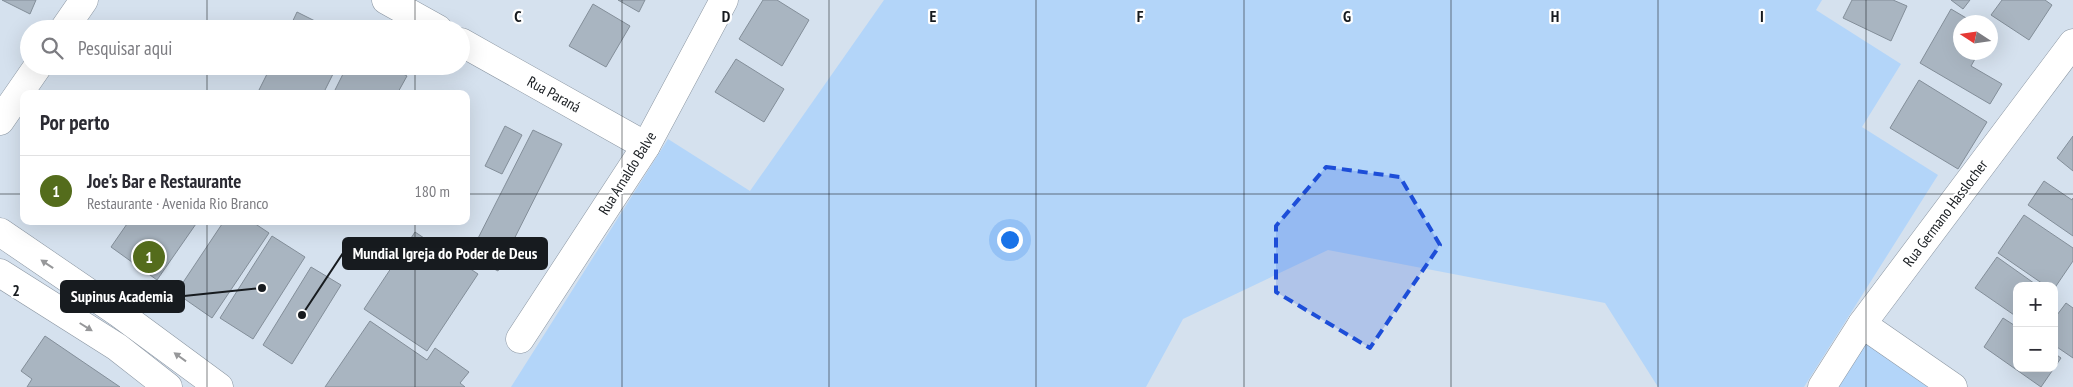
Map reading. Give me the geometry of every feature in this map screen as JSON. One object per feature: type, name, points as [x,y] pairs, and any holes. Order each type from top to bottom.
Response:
[{"type":"main road","points":[[70,20],[84,0]]},
{"type":"main road","points":[[386,0],[422,20]]},
{"type":"main road","name":"Rua Arnaldo Balve","points":[[520,339],[646,146],[724,0]]},
{"type":"main road","name":"Rua Germano Hasslocher","points":[[1822,387],[1862,324],[2073,43]]},
{"type":"main road","name":"Rua Paraná","points":[[470,47],[646,146]]},
{"type":"main road","points":[[21,90],[32,75]]},
{"type":"main road","points":[[0,120],[20,92]]},
{"type":"main road","points":[[0,232],[120,314],[219,387]]},
{"type":"main road","points":[[0,273],[117,347],[168,387]]},
{"type":"main road","points":[[1862,324],[1953,387]]},
{"type":"highlighted area","points":[[1326,167],[1400,177],[1440,245],[1370,348],[1276,292],[1276,226]]},
{"type":"shaded area","points":[[884,0],[1822,0],[1816,10],[1901,64],[1862,127],[1938,175],[1804,387],[1658,387],[1605,303],[1328,250],[1183,319],[1146,387],[511,387],[668,139],[750,191]]},
{"type":"shaded area","points":[[1864,339],[1932,387],[1833,387]]},
{"type":"building","points":[[2,0],[36,0],[30,14]]},
{"type":"building","points":[[618,0],[645,0],[639,12]]},
{"type":"building","points":[[763,0],[777,0],[809,20],[782,66],[739,39]]},
{"type":"building","points":[[1852,0],[1893,0],[1907,6],[1891,41],[1843,18]]},
{"type":"building","points":[[1951,0],[1970,0],[1963,9]]},
{"type":"building","points":[[2002,0],[2045,0],[2052,5],[2029,40],[1998,20],[1998,15],[1991,15]]},
{"type":"building","points":[[593,4],[630,26],[606,67],[569,46]]},
{"type":"building","points":[[1951,9],[1961,15],[1953,15],[1953,60],[1974,60],[1971,66],[2002,84],[1990,104],[1920,63]]},
{"type":"building","points":[[297,12],[313,20],[293,20]]},
{"type":"building","points":[[736,59],[784,89],[764,122],[715,92]]},
{"type":"building","points":[[266,75],[332,75],[325,90],[259,90]]},
{"type":"building","points":[[342,75],[407,76],[399,90],[335,90]]},
{"type":"building","points":[[1919,80],[1987,122],[1958,169],[1890,128]]},
{"type":"building","points":[[505,126],[522,135],[502,174],[485,166]]},
{"type":"building","points":[[533,130],[562,144],[498,271],[469,256]]},
{"type":"building","points":[[2073,136],[2073,171],[2057,158]]},
{"type":"building","points":[[2044,181],[2072,200],[2073,198],[2073,236],[2028,205]]},
{"type":"building","points":[[2024,215],[2073,248],[2073,261],[2058,283],[2040,282],[1998,253]]},
{"type":"building","points":[[126,225],[195,225],[157,280],[111,247]]},
{"type":"building","points":[[221,225],[257,225],[269,233],[212,318],[176,293]]},
{"type":"building","points":[[415,232],[478,274],[427,351],[364,309]]},
{"type":"building","points":[[272,236],[305,257],[253,339],[220,318]]},
{"type":"building","points":[[1997,257],[2032,282],[2013,282],[2013,314],[1975,288]]},
{"type":"building","points":[[311,267],[341,285],[292,364],[263,345]]},
{"type":"building","points":[[2066,303],[2073,308],[2073,358],[2058,348],[2058,314]]},
{"type":"building","points":[[2003,318],[2013,324],[2013,367],[1984,347]]},
{"type":"building","points":[[370,321],[427,360],[435,348],[469,372],[460,383],[465,387],[325,387]]},
{"type":"building","points":[[45,336],[120,387],[27,387],[32,379],[21,371]]},
{"type":"building","points":[[2020,372],[2051,372],[2041,387]]},
{"type":"place","name":"Joe's Bar e Restaurante","points":[[149,257]]},
{"type":"place","name":"Supinus Academia","points":[[262,288]]},
{"type":"place","name":"Mundial Igreja do Poder de Deus","points":[[302,315]]}]
